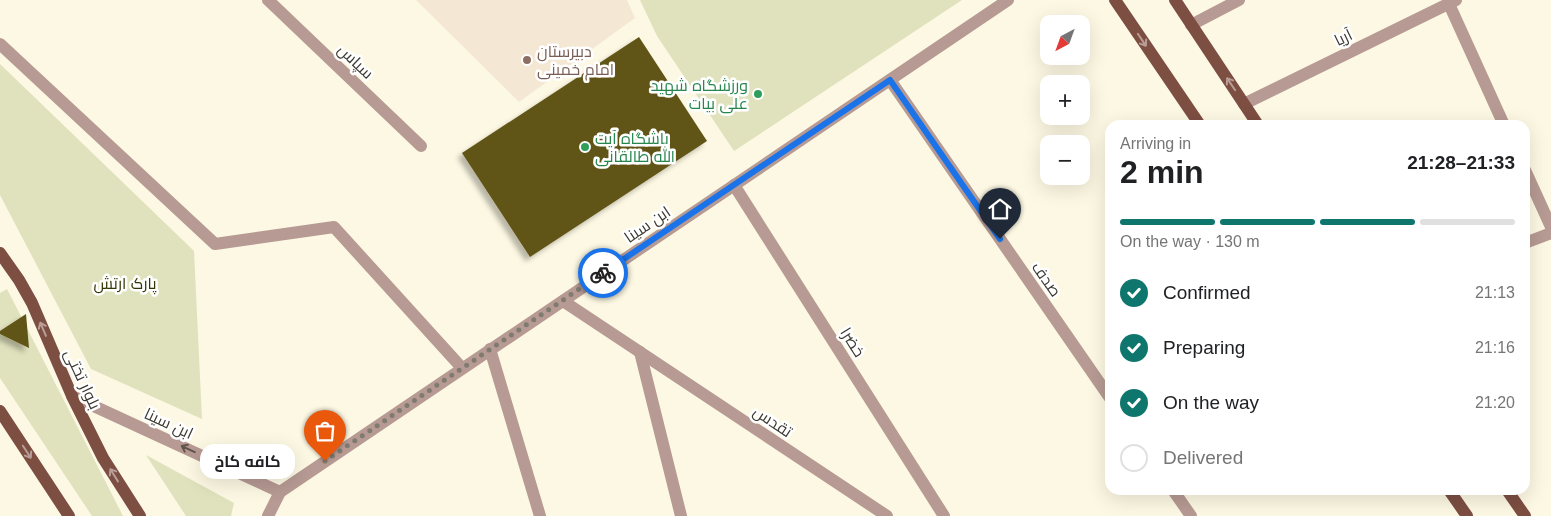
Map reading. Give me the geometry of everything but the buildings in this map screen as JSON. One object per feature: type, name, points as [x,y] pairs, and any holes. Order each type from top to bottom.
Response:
[{"type":"main road","points":[[1115,0],[1197,120]]},
{"type":"main road","points":[[1175,0],[1255,120]]},
{"type":"main road","name":"بلوار تختی","points":[[0,253],[19,280],[32,304],[72,396],[103,458],[140,516]]},
{"type":"main road","points":[[0,411],[69,516]]},
{"type":"main road","points":[[1452,495],[1467,516]]},
{"type":"main road","points":[[1511,495],[1526,516]]},
{"type":"street","name":"سپاس","points":[[268,0],[421,146]]},
{"type":"street","name":"ابن سینا","points":[[268,516],[280,492],[1008,0]]},
{"type":"street","points":[[1192,25],[1239,0]]},
{"type":"street","points":[[1453,2],[1502,120]]},
{"type":"street","name":"آریا","points":[[1244,104],[1453,2]]},
{"type":"street","points":[[0,44],[215,244],[334,227],[462,368]]},
{"type":"street","name":"صدف","points":[[890,80],[1105,391]]},
{"type":"street","points":[[1530,181],[1551,227]]},
{"type":"street","name":"خضرا","points":[[734,185],[944,516]]},
{"type":"street","points":[[1530,241],[1551,234]]},
{"type":"street","name":"تقدس","points":[[563,301],[887,516]]},
{"type":"street","points":[[490,349],[540,516]]},
{"type":"street","points":[[640,352],[681,516]]},
{"type":"street","name":"ابن سینا","points":[[72,396],[280,492]]},
{"type":"street","points":[[1176,495],[1191,516]]},
{"type":"shaded area","name":"دبیرستان امام خمینی","points":[[416,0],[627,0],[635,18],[519,102]]},
{"type":"green space","name":"ورزشگاه شهید علی بیات","points":[[640,0],[962,0],[734,151],[657,36]]},
{"type":"green space","name":"پارک ارتش","points":[[0,64],[194,251],[202,419],[91,369],[0,195]]},
{"type":"green space","points":[[7,289],[123,516],[92,516],[0,378],[0,293]]},
{"type":"green space","points":[[146,455],[234,503],[231,516],[186,516]]},
{"type":"way so far","points":[[325,461],[603,273]]},
{"type":"place","name":"دبیرستان امام خمینی","points":[[527,60]]},
{"type":"place","name":"ورزشگاه شهید علی بیات","points":[[758,94]]},
{"type":"place","name":"باشگاه آیت الله طالقانی","points":[[585,147]]},
{"type":"place","name":"کافه کاخ","points":[[325,461]]},
{"type":"route","points":[[603,273],[890,80],[1000,239]]}]
